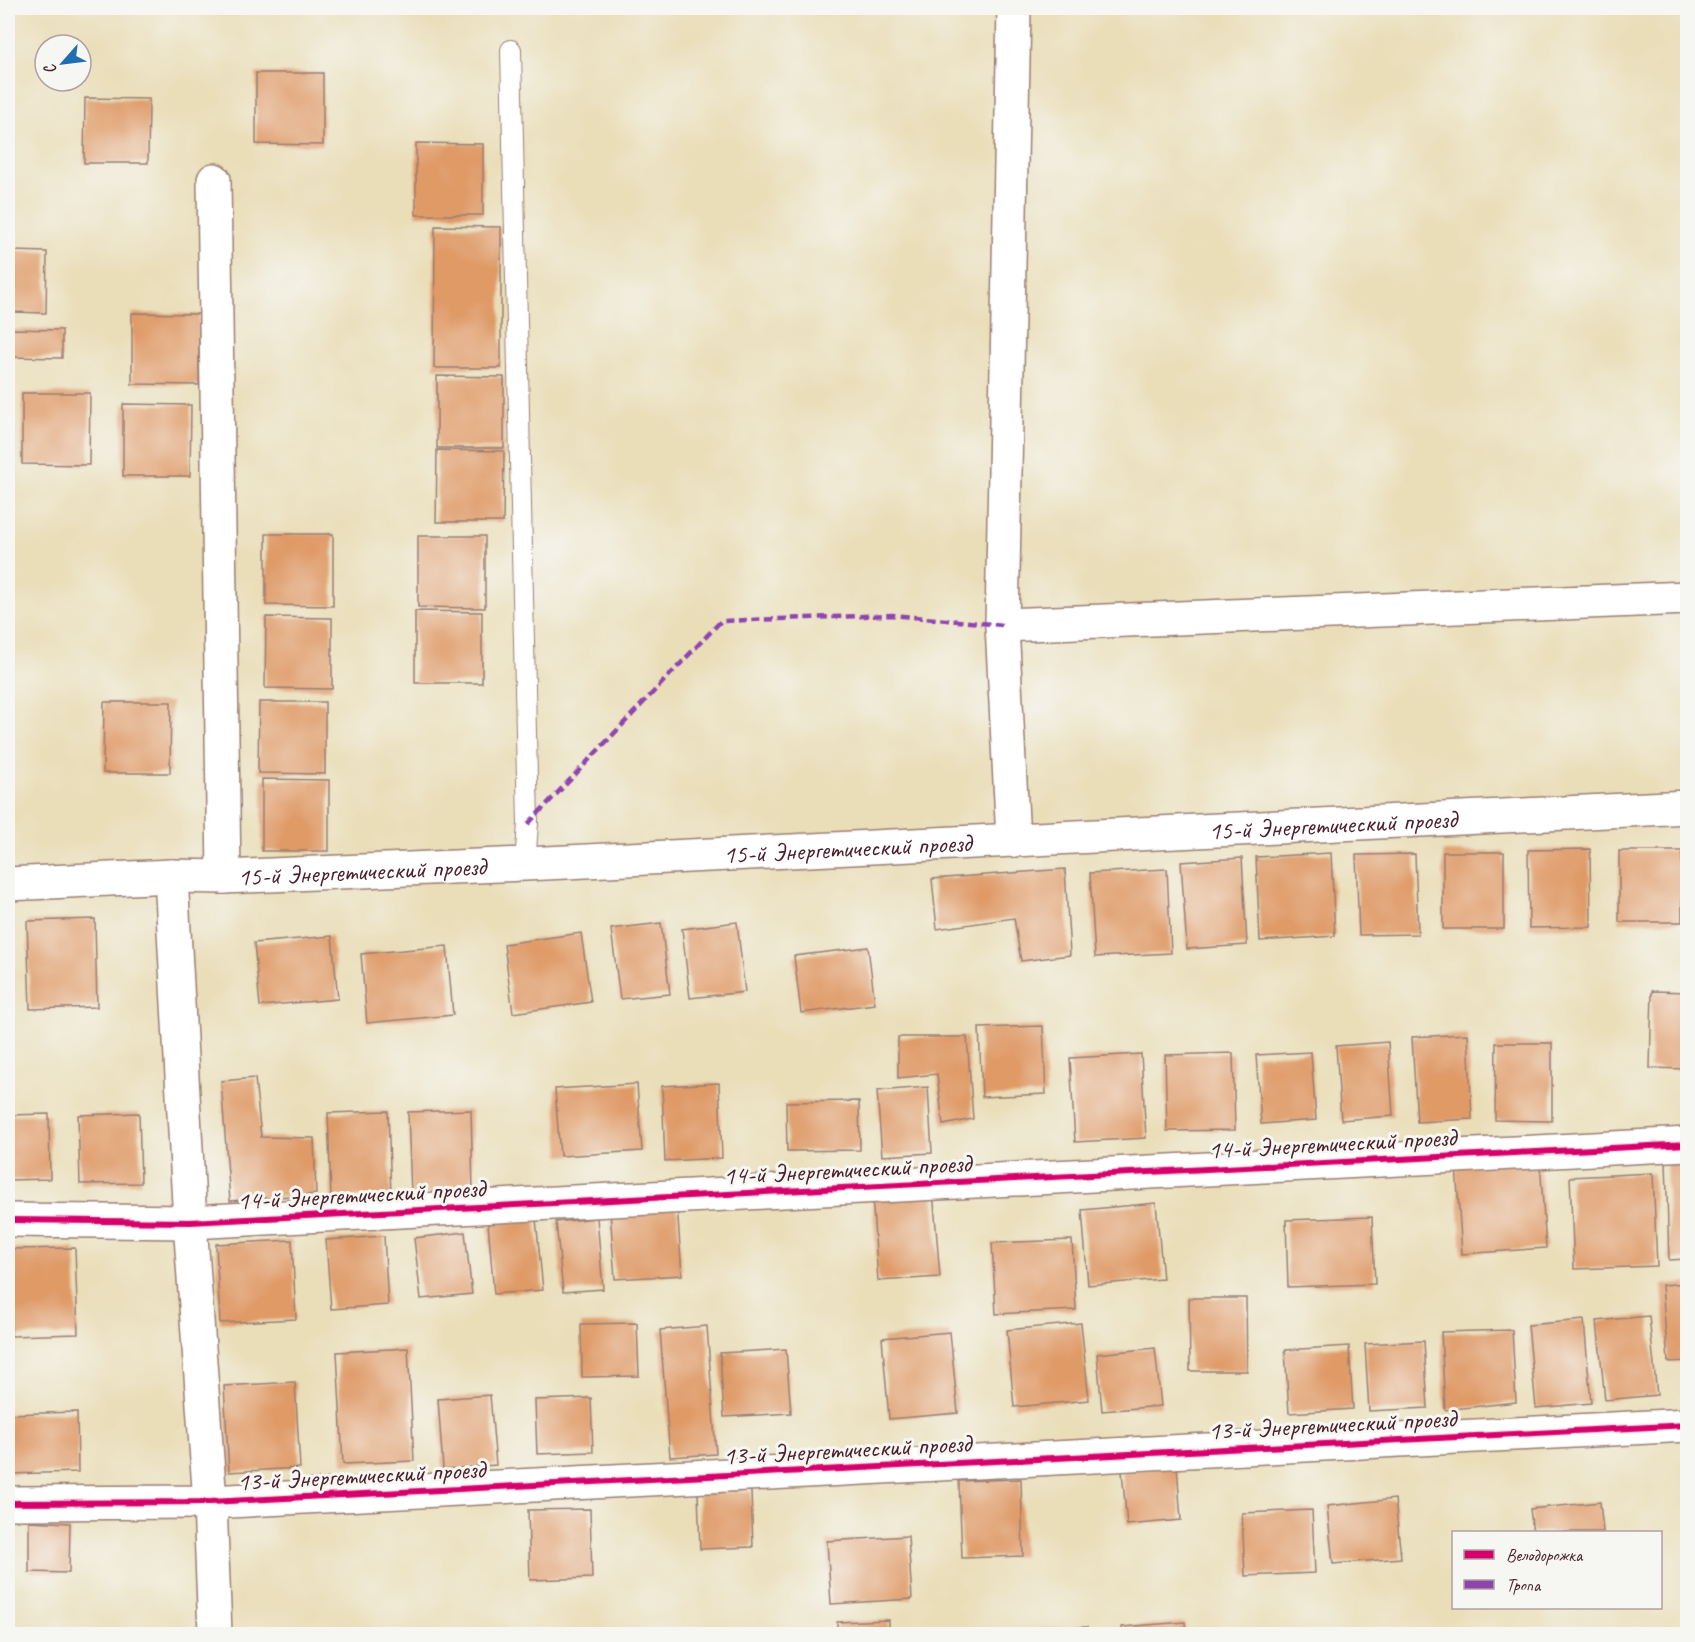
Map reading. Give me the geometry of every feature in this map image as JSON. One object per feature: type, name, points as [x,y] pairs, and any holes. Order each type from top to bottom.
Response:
[{"type":"street","points":[[1013,840],[1002,625],[1014,8]]},
{"type":"street","points":[[214,180],[224,877]]},
{"type":"street","points":[[1002,625],[1688,598]]},
{"type":"street","name":"15-й Энергетический проезд","points":[[8,884],[525,864],[1688,807]]},
{"type":"street","points":[[171,876],[190,1222],[210,1502],[215,1635]]},
{"type":"street","name":"14-й Энергетический проезд","points":[[8,1220],[190,1222],[1688,1144]]},
{"type":"street","name":"13-й Энергетический проезд","points":[[8,1503],[210,1502],[1688,1425]]},
{"type":"lane","points":[[511,50],[528,812],[525,864]]},
{"type":"building","points":[[256,73],[323,73],[323,145],[256,144]]},
{"type":"building","points":[[85,98],[149,99],[148,163],[84,163]]},
{"type":"building","points":[[416,143],[483,144],[483,215],[416,215]]},
{"type":"building","points":[[435,226],[501,227],[501,368],[434,368]]},
{"type":"building","points":[[13,251],[47,252],[46,313],[12,312]]},
{"type":"building","points":[[132,313],[199,314],[199,385],[132,384]]},
{"type":"building","points":[[8,329],[62,330],[62,358],[8,357]]},
{"type":"building","points":[[437,376],[504,377],[504,448],[437,448]]},
{"type":"building","points":[[22,393],[90,393],[89,465],[22,464]]},
{"type":"building","points":[[123,404],[191,405],[190,476],[123,476]]},
{"type":"building","points":[[437,450],[504,451],[503,522],[436,522]]},
{"type":"building","points":[[266,534],[333,534],[333,606],[266,605]]},
{"type":"building","points":[[418,536],[485,536],[485,608],[418,607]]},
{"type":"building","points":[[415,611],[482,612],[482,683],[415,683]]},
{"type":"building","points":[[266,617],[332,618],[332,689],[265,688]]},
{"type":"building","points":[[104,702],[171,702],[170,773],[103,773]]},
{"type":"building","points":[[259,702],[325,702],[325,774],[258,773]]},
{"type":"building","points":[[262,779],[329,780],[329,851],[262,851]]},
{"type":"building","points":[[1590,849],[1591,927],[1529,928],[1528,850]]},
{"type":"building","points":[[1619,851],[1682,851],[1682,922],[1619,922]]},
{"type":"building","points":[[1443,852],[1504,852],[1504,929],[1443,929]]},
{"type":"building","points":[[1331,853],[1335,936],[1260,941],[1256,857]]},
{"type":"building","points":[[1415,854],[1418,934],[1359,935],[1356,855]]},
{"type":"building","points":[[1242,858],[1247,945],[1187,949],[1181,862]]},
{"type":"building","points":[[1065,869],[1070,955],[1021,961],[1014,918],[937,929],[932,879]]},
{"type":"building","points":[[1167,869],[1171,953],[1095,957],[1090,873]]},
{"type":"building","points":[[95,919],[97,1007],[30,1009],[27,921]]},
{"type":"building","points":[[737,922],[745,992],[690,998],[682,929]]},
{"type":"building","points":[[661,923],[670,994],[620,999],[611,929]]},
{"type":"building","points":[[581,933],[591,1002],[513,1013],[504,944]]},
{"type":"building","points":[[332,936],[338,999],[260,1006],[254,943]]},
{"type":"building","points":[[447,946],[453,1015],[367,1023],[361,954]]},
{"type":"building","points":[[868,947],[875,1004],[801,1013],[794,956]]},
{"type":"building","points":[[1652,991],[1688,992],[1688,1069],[1650,1068]]},
{"type":"building","points":[[1043,1026],[1046,1094],[982,1097],[979,1028]]},
{"type":"building","points":[[1468,1034],[1472,1119],[1417,1122],[1412,1037]]},
{"type":"building","points":[[898,1037],[967,1037],[973,1119],[943,1125],[937,1074],[898,1078]]},
{"type":"building","points":[[1388,1042],[1393,1116],[1341,1120],[1336,1046]]},
{"type":"building","points":[[1496,1043],[1552,1043],[1552,1121],[1495,1120]]},
{"type":"building","points":[[1311,1052],[1316,1120],[1261,1124],[1256,1055]]},
{"type":"building","points":[[1233,1053],[1235,1130],[1167,1131],[1165,1055]]},
{"type":"building","points":[[1141,1054],[1146,1138],[1075,1142],[1070,1058]]},
{"type":"building","points":[[255,1078],[261,1137],[314,1138],[316,1194],[230,1201],[221,1081]]},
{"type":"building","points":[[719,1083],[722,1158],[665,1161],[662,1086]]},
{"type":"building","points":[[637,1084],[642,1151],[560,1156],[555,1089]]},
{"type":"building","points":[[928,1087],[932,1153],[882,1156],[877,1091]]},
{"type":"building","points":[[859,1101],[860,1150],[787,1151],[786,1102]]},
{"type":"building","points":[[471,1110],[473,1192],[411,1194],[408,1112]]},
{"type":"building","points":[[388,1111],[391,1196],[331,1198],[328,1113]]},
{"type":"building","points":[[139,1113],[141,1183],[80,1184],[78,1115]]},
{"type":"building","points":[[49,1114],[50,1179],[8,1180],[8,1115]]},
{"type":"building","points":[[1688,1160],[1688,1259],[1669,1260],[1666,1161]]},
{"type":"building","points":[[1540,1161],[1546,1248],[1462,1254],[1456,1166]]},
{"type":"building","points":[[1653,1173],[1657,1266],[1574,1269],[1570,1177]]},
{"type":"building","points":[[933,1191],[940,1277],[878,1281],[872,1195]]},
{"type":"building","points":[[1156,1203],[1163,1279],[1088,1285],[1082,1210]]},
{"type":"building","points":[[677,1205],[682,1275],[615,1279],[610,1211]]},
{"type":"building","points":[[1372,1217],[1375,1284],[1288,1287],[1286,1220]]},
{"type":"building","points":[[597,1218],[603,1289],[563,1292],[556,1222]]},
{"type":"building","points":[[536,1219],[543,1290],[494,1294],[488,1223]]},
{"type":"building","points":[[465,1232],[472,1294],[421,1299],[414,1238]]},
{"type":"building","points":[[384,1236],[388,1305],[331,1309],[326,1240]]},
{"type":"building","points":[[292,1240],[296,1319],[220,1323],[216,1244]]},
{"type":"building","points":[[1072,1240],[1076,1310],[996,1314],[992,1243]]},
{"type":"building","points":[[75,1248],[78,1334],[11,1336],[8,1249]]},
{"type":"building","points":[[1688,1283],[1688,1361],[1668,1362],[1662,1285]]},
{"type":"building","points":[[1189,1298],[1246,1298],[1247,1371],[1190,1371]]},
{"type":"building","points":[[1649,1316],[1657,1395],[1605,1400],[1597,1321]]},
{"type":"building","points":[[1584,1320],[1591,1403],[1536,1408],[1528,1325]]},
{"type":"building","points":[[637,1323],[639,1376],[582,1377],[581,1324]]},
{"type":"building","points":[[1081,1323],[1089,1400],[1014,1407],[1007,1330]]},
{"type":"building","points":[[707,1326],[716,1454],[670,1457],[660,1330]]},
{"type":"building","points":[[1512,1330],[1516,1402],[1445,1410],[1441,1332]]},
{"type":"building","points":[[950,1332],[958,1413],[889,1419],[882,1338]]},
{"type":"building","points":[[1424,1341],[1428,1408],[1369,1411],[1365,1344]]},
{"type":"building","points":[[1349,1346],[1353,1409],[1289,1413],[1285,1350]]},
{"type":"building","points":[[408,1348],[414,1461],[343,1464],[337,1352]]},
{"type":"building","points":[[1155,1348],[1161,1406],[1102,1411],[1097,1354]]},
{"type":"building","points":[[786,1349],[791,1413],[724,1417],[720,1353]]},
{"type":"building","points":[[295,1382],[300,1468],[229,1472],[224,1386]]},
{"type":"building","points":[[490,1395],[496,1465],[443,1469],[438,1399]]},
{"type":"building","points":[[591,1398],[593,1452],[537,1454],[535,1400]]},
{"type":"building","points":[[77,1412],[78,1472],[9,1474],[8,1414]]},
{"type":"building","points":[[1177,1466],[1181,1520],[1127,1525],[1122,1471]]},
{"type":"building","points":[[1021,1479],[1023,1556],[962,1558],[959,1481]]},
{"type":"building","points":[[751,1491],[753,1547],[700,1549],[698,1493]]},
{"type":"building","points":[[1395,1499],[1401,1558],[1333,1564],[1327,1506]]},
{"type":"building","points":[[1600,1502],[1603,1531],[1533,1531],[1530,1509]]},
{"type":"building","points":[[590,1509],[592,1578],[530,1580],[528,1510]]},
{"type":"building","points":[[1312,1510],[1315,1573],[1245,1576],[1242,1513]]},
{"type":"building","points":[[29,1521],[70,1523],[69,1573],[29,1572]]},
{"type":"building","points":[[908,1536],[912,1599],[831,1604],[827,1541]]},
{"type":"building","points":[[889,1620],[889,1634],[837,1634],[837,1622]]},
{"type":"building","points":[[1185,1622],[1186,1634],[1123,1634],[1122,1627]]},
{"type":"building","points":[[1087,1627],[1087,1634],[1037,1634],[1037,1629]]},
{"type":"building","points":[[319,1629],[319,1634],[262,1634],[262,1632]]},
{"type":"building","points":[[192,1630],[192,1634],[158,1634],[158,1633]]},
{"type":"building","points":[[1024,1631],[1024,1634],[975,1634],[975,1633]]},
{"type":"marked path","points":[[528,824],[721,621],[892,615],[1002,625]]},
{"type":"cycle path","points":[[8,1220],[190,1222],[1688,1144]]},
{"type":"cycle path","points":[[8,1503],[210,1502],[1688,1425]]}]
